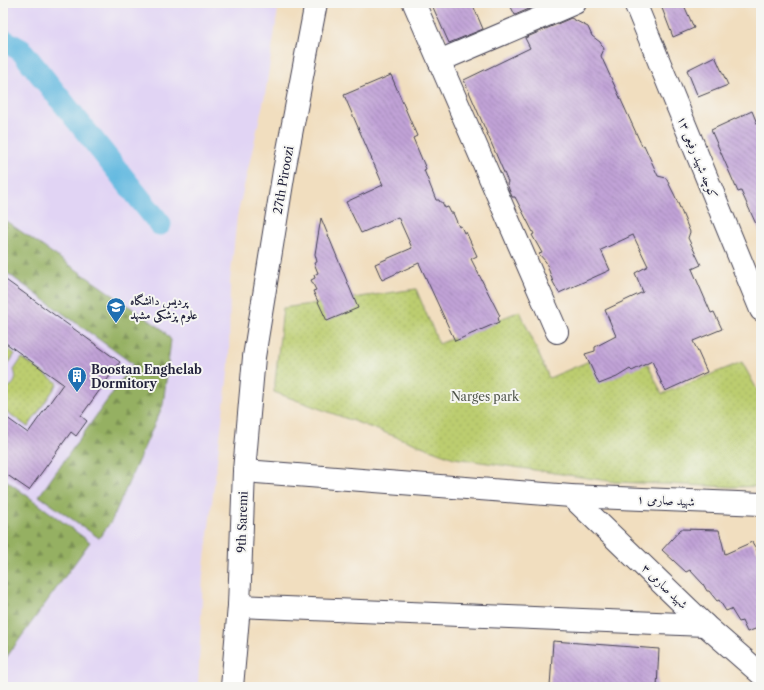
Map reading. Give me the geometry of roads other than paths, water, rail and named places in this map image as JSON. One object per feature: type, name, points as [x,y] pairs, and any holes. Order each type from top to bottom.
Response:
[{"type":"street","name":"27th Piroozi","points":[[254,357],[284,171],[316,3]]},
{"type":"street","points":[[414,3],[557,332]]},
{"type":"street","points":[[439,61],[575,3]]},
{"type":"street","name":"کوچه شهید رفیعی ۱۳","points":[[634,3],[761,310]]},
{"type":"street","name":"9th Saremi","points":[[232,687],[239,606],[244,471],[254,357]]},
{"type":"street","name":"شهید صارمی ۱","points":[[244,471],[571,496],[761,504]]},
{"type":"street","name":"شهید صارمی ۳","points":[[571,496],[705,625],[761,674]]},
{"type":"street","points":[[239,606],[705,625]]},
{"type":"waterway","points":[[3,40],[21,50],[160,224]]},
{"type":"place","name":"پردیس دانشگاه علوم پزشکی مشهد","points":[[116,324]]},
{"type":"place","name":"Boostan Enghelab Dormitory","points":[[77,393]]},
{"type":"park label","name":"Narges park","points":[[485,396]]}]
